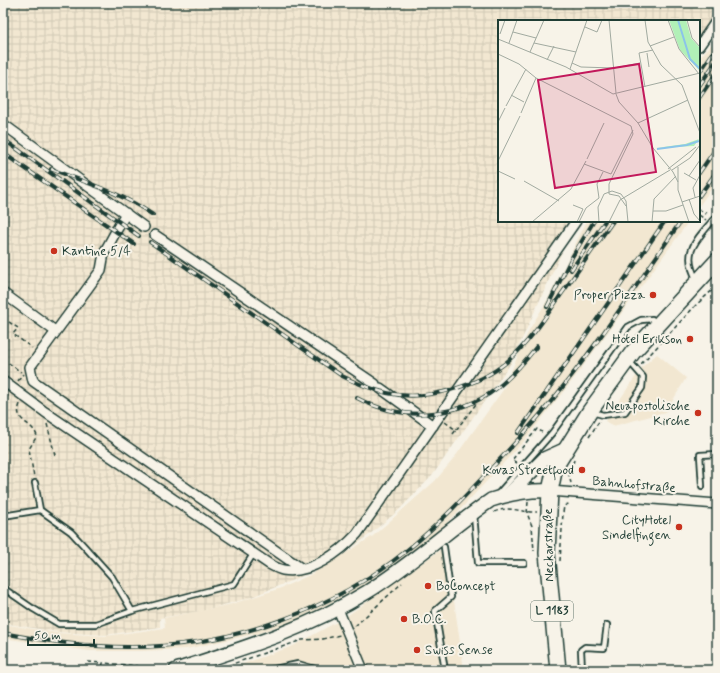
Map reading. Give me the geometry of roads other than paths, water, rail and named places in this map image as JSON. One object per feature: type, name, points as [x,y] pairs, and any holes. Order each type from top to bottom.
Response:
[{"type":"main road","name":"L 1183","points":[[550,491],[553,472],[570,453],[632,364],[698,282],[717,261]]},
{"type":"main road","points":[[509,494],[544,459],[570,453]]},
{"type":"main road","points":[[176,670],[191,667],[279,636],[338,609],[398,572],[491,500],[509,494],[535,490],[550,491]]},
{"type":"main road","name":"Neckarstraße","points":[[550,491],[548,516],[548,569],[558,670]]},
{"type":"street","points":[[700,45],[717,20]]},
{"type":"street","points":[[3,124],[144,227]]},
{"type":"street","points":[[126,213],[104,253],[101,270],[39,352],[30,367],[33,381],[302,569]]},
{"type":"street","points":[[3,381],[45,412],[269,564],[283,570],[302,569],[323,560],[346,546],[357,534],[575,222]]},
{"type":"street","points":[[155,235],[378,386],[436,422]]},
{"type":"street","points":[[3,293],[55,331]]},
{"type":"street","name":"Bahnhofstraße","points":[[550,491],[717,504]]},
{"type":"street","points":[[338,609],[348,630],[361,668]]},
{"type":"lane","points":[[698,282],[690,268],[691,248],[713,220],[717,218]]},
{"type":"lane","points":[[491,500],[552,433],[628,327],[641,320],[652,319]]},
{"type":"lane","points":[[597,413],[625,412],[642,388],[643,377],[632,364]]},
{"type":"lane","points":[[702,486],[700,455],[717,454]]},
{"type":"lane","points":[[35,483],[40,510],[71,532],[84,546],[112,577],[132,611]]},
{"type":"lane","points":[[3,516],[40,510]]},
{"type":"lane","points":[[474,513],[478,563],[524,563]]},
{"type":"lane","points":[[444,547],[451,597],[435,611],[445,670]]},
{"type":"lane","points":[[3,588],[59,624],[96,624],[132,611],[234,584],[254,553]]},
{"type":"lane","points":[[582,670],[581,650],[585,648],[604,648],[607,625]]},
{"type":"lane","points":[[270,670],[298,664],[315,669]]},
{"type":"railway","points":[[700,72],[717,47]]},
{"type":"railway","points":[[700,85],[717,60]]},
{"type":"railway","points":[[700,97],[717,72]]},
{"type":"railway","points":[[3,139],[139,236]]},
{"type":"railway","points":[[700,172],[717,147]]},
{"type":"railway","points":[[3,153],[134,244]]},
{"type":"railway","points":[[51,169],[115,194],[153,215]]},
{"type":"railway","points":[[700,195],[717,171]]},
{"type":"railway","points":[[547,307],[572,257],[593,222]]},
{"type":"railway","points":[[571,270],[604,222]]},
{"type":"railway","points":[[150,242],[342,376],[375,390],[402,395],[418,395],[452,390],[468,384],[497,369],[509,360],[537,329],[612,222]]},
{"type":"railway","points":[[518,433],[664,222]]},
{"type":"railway","points":[[3,633],[34,639],[111,647],[162,646],[197,642],[232,635],[267,625],[300,613],[333,598],[364,581],[393,561],[440,521],[528,429],[584,360],[680,222]]},
{"type":"railway","points":[[357,398],[389,410],[406,413],[423,414],[457,408],[474,402],[503,384],[537,346]]},
{"type":"place","name":"Kantine 5/4","points":[[54,251]]},
{"type":"place","name":"Proper Pizza","points":[[653,295]]},
{"type":"place","name":"Hotel Erikson","points":[[690,339]]},
{"type":"place","name":"Neuapostolische Kirche","points":[[698,413]]},
{"type":"place","name":"Kovas Streetfood","points":[[582,470]]},
{"type":"place","name":"CityHotel Sindelfingen","points":[[679,527]]},
{"type":"place","name":"BoConcept","points":[[428,586]]},
{"type":"place","name":"B.O.C.","points":[[404,619]]},
{"type":"place","name":"Swiss Sense","points":[[417,650]]}]
